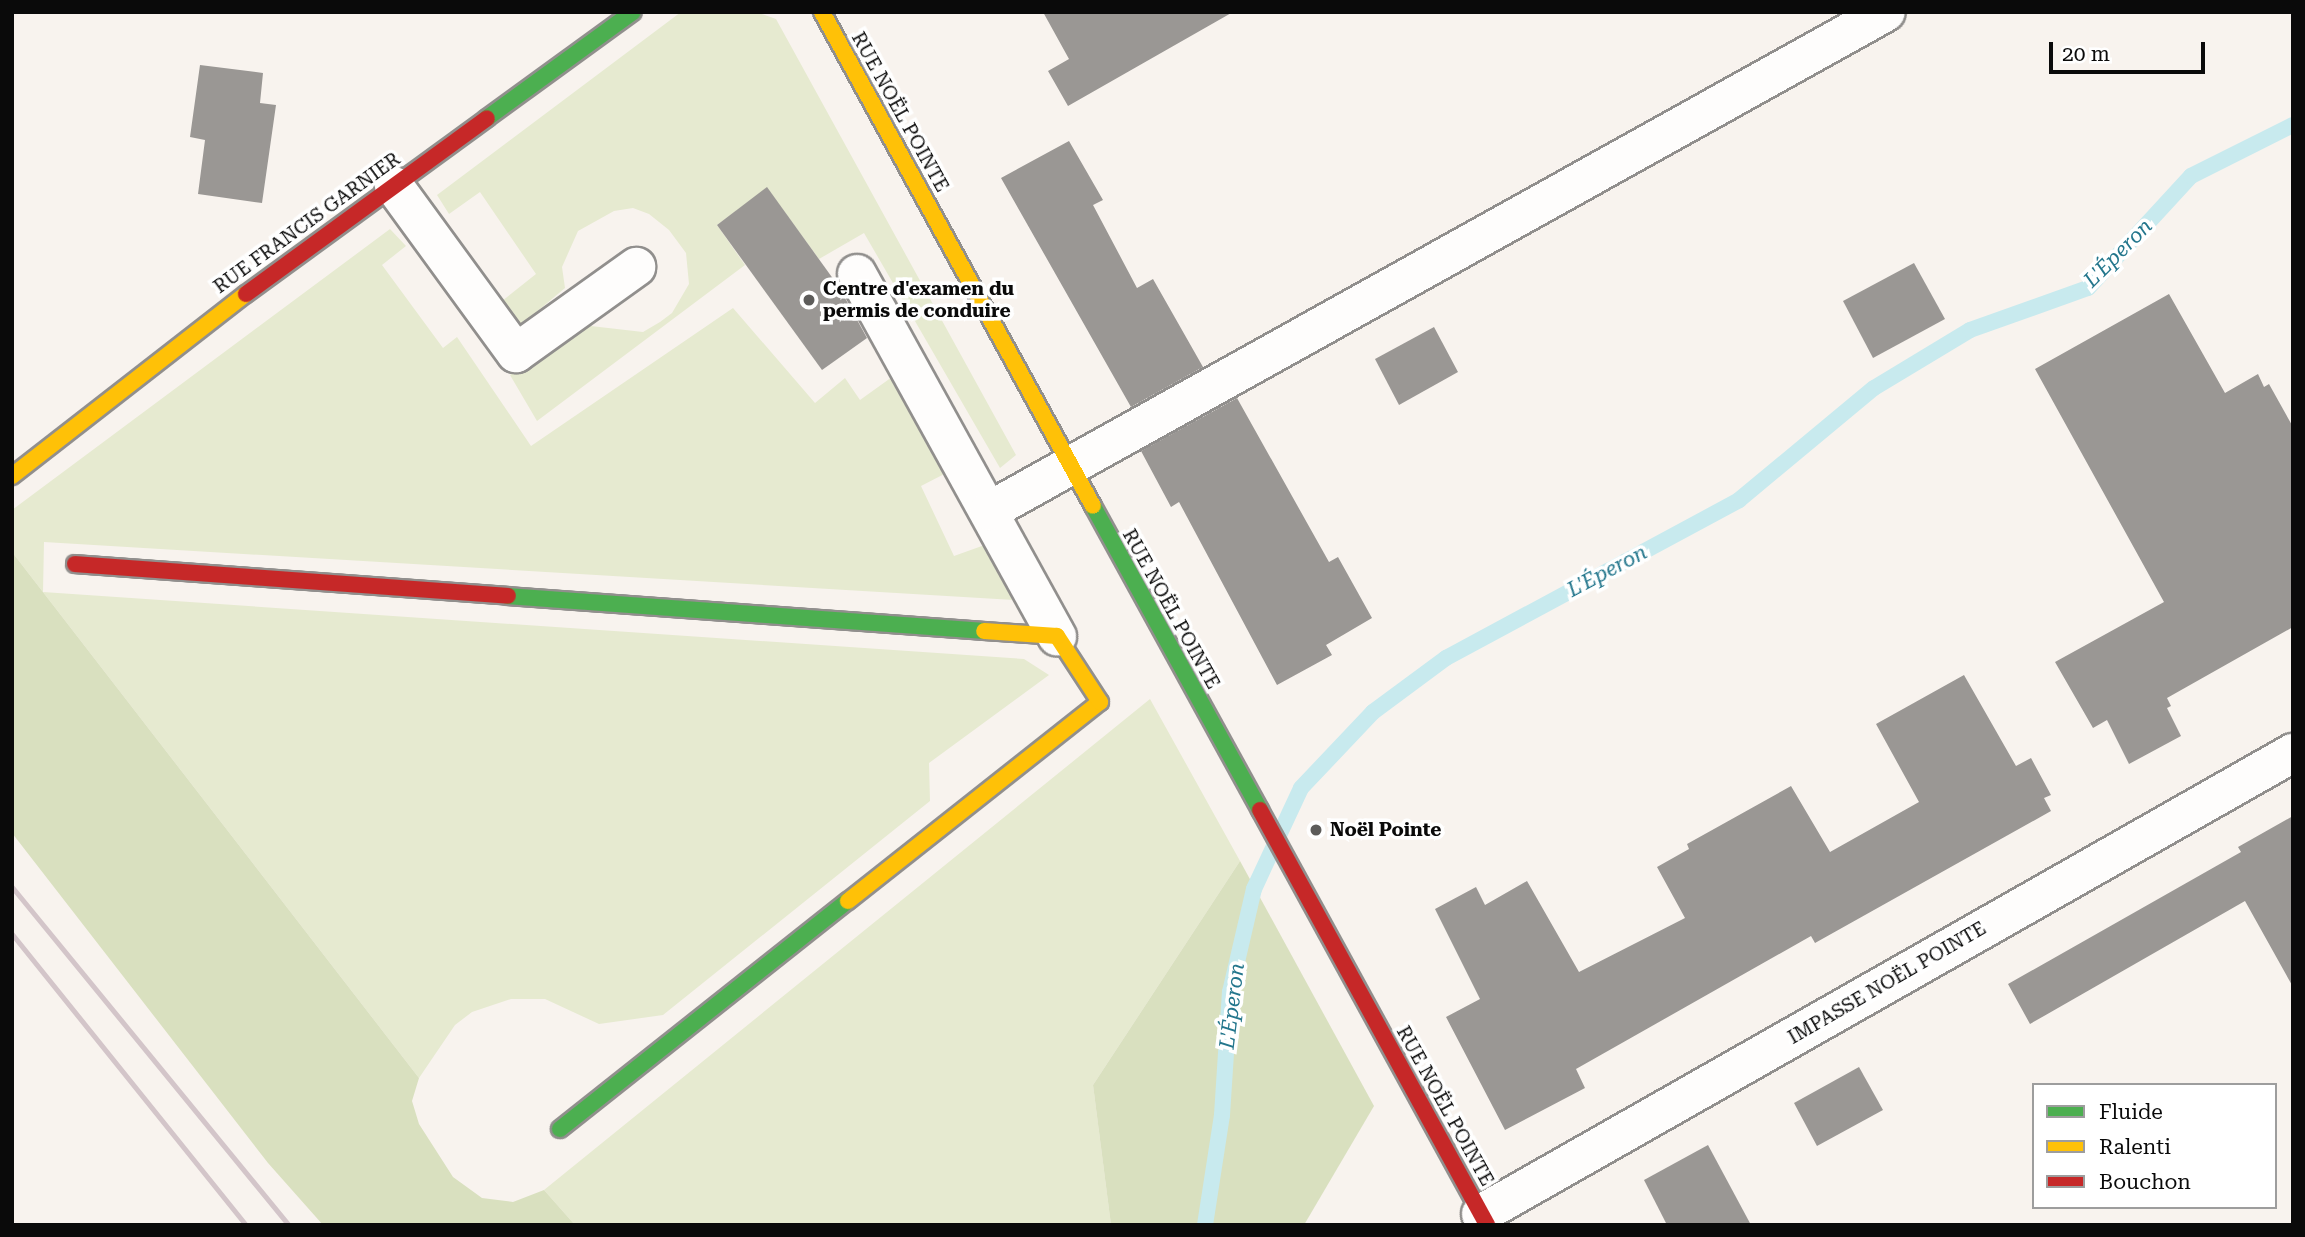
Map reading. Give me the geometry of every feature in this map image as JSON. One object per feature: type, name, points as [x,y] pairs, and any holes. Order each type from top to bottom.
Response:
[{"type":"street","name":"RUE FRANCIS GARNIER","points":[[12,476],[192,333],[633,12]]},
{"type":"street","name":"RUE NOËL POINTE","points":[[822,12],[1484,1219]]},
{"type":"street","points":[[989,511],[1071,469],[1886,12]]},
{"type":"street","points":[[394,186],[516,353],[636,267]]},
{"type":"street","points":[[560,1129],[1100,702],[1057,636],[857,274]]},
{"type":"street","points":[[75,564],[1057,636]]},
{"type":"street","name":"IMPASSE NOËL POINTE","points":[[1484,1219],[2293,753]]},
{"type":"green space","points":[[681,12],[756,12],[776,19],[1016,455],[1000,468],[864,233],[819,259],[767,188],[717,225],[745,265],[537,421],[510,375],[582,325],[643,332],[660,322],[672,313],[689,284],[686,253],[669,230],[649,214],[633,208],[614,211],[578,231],[562,267],[565,288],[521,325],[502,301],[536,274],[480,192],[449,214],[437,195]]},
{"type":"green space","points":[[390,229],[406,246],[382,265],[443,348],[457,337],[531,446],[733,308],[815,403],[845,378],[860,400],[899,372],[954,469],[921,486],[954,556],[993,542],[1032,601],[44,542],[43,592],[1024,659],[1049,675],[929,763],[930,801],[663,1015],[599,1024],[545,999],[511,999],[472,1012],[455,1025],[419,1078],[12,552],[12,510]]},
{"type":"green space","points":[[12,552],[419,1078],[412,1101],[419,1124],[453,1177],[482,1198],[513,1202],[544,1190],[575,1225],[323,1225],[268,1163],[12,833]]},
{"type":"green space","points":[[1150,699],[1240,861],[1093,1085],[1111,1225],[575,1225],[544,1190]]},
{"type":"green space","points":[[1240,861],[1374,1106],[1304,1225],[1111,1225],[1093,1085]]},
{"type":"building","points":[[1043,12],[1233,12],[1068,106],[1048,71],[1069,59]]},
{"type":"building","points":[[200,65],[263,73],[260,103],[276,105],[262,203],[198,194],[205,140],[190,137]]},
{"type":"building","points":[[1069,141],[1103,200],[1093,205],[1137,288],[1153,279],[1203,367],[1131,407],[1001,178]]},
{"type":"building","name":"Centre d'examen du permis de conduire","points":[[767,187],[839,287],[867,338],[822,370],[717,225]]},
{"type":"building","points":[[1914,263],[1945,319],[1873,358],[1843,301]]},
{"type":"building","points":[[2169,294],[2225,393],[2258,374],[2264,387],[2269,384],[2293,427],[2293,627],[2167,698],[2171,706],[2167,708],[2181,736],[2129,764],[2107,720],[2093,728],[2055,662],[2164,602],[2035,369]]},
{"type":"building","points":[[1434,327],[1458,372],[1399,405],[1375,359]]},
{"type":"building","points":[[1237,398],[1329,562],[1338,557],[1372,618],[1326,645],[1332,655],[1277,685],[1179,502],[1171,507],[1141,451]]},
{"type":"building","points":[[1964,675],[2016,766],[2031,758],[2051,795],[2044,798],[2051,811],[1815,943],[1811,936],[1576,1069],[1585,1088],[1505,1130],[1446,1017],[1480,999],[1435,909],[1476,887],[1485,905],[1527,881],[1579,972],[1685,918],[1657,867],[1689,849],[1687,844],[1791,786],[1830,852],[1919,802],[1876,724]]},
{"type":"building","points":[[2293,816],[2293,987],[2245,901],[2030,1024],[2008,984],[2241,852],[2238,847]]},
{"type":"building","points":[[1859,1067],[1883,1110],[1817,1146],[1794,1103]]},
{"type":"building","points":[[1708,1145],[1751,1225],[1667,1225],[1644,1180]]},
{"type":"waterway","name":"L'Éperon","points":[[1205,1225],[1222,1115],[1230,992],[1254,889],[1301,788],[1373,712],[1446,658],[1739,500],[1874,388],[1970,330],[2088,288],[2191,176],[2293,125]]},
{"type":"railway","points":[[12,887],[289,1225]]},
{"type":"railway","points":[[12,934],[246,1225]]},
{"type":"traffic: fast","points":[[487,118],[633,12]]},
{"type":"traffic: fast","points":[[1093,506],[1260,810]]},
{"type":"traffic: fast","points":[[508,596],[984,631]]},
{"type":"traffic: fast","points":[[560,1129],[848,901]]},
{"type":"traffic: slow","points":[[822,12],[1093,506]]},
{"type":"traffic: slow","points":[[12,476],[246,294]]},
{"type":"traffic: slow","points":[[848,901],[1100,702],[1057,636],[984,631]]},
{"type":"traffic: jam","points":[[246,294],[487,118]]},
{"type":"traffic: jam","points":[[75,564],[508,596]]},
{"type":"traffic: jam","points":[[1260,810],[1487,1225]]},
{"type":"place","name":"Centre d'examen du permis de conduire","points":[[809,300]]},
{"type":"place","name":"Noël Pointe","points":[[1316,830]]}]
